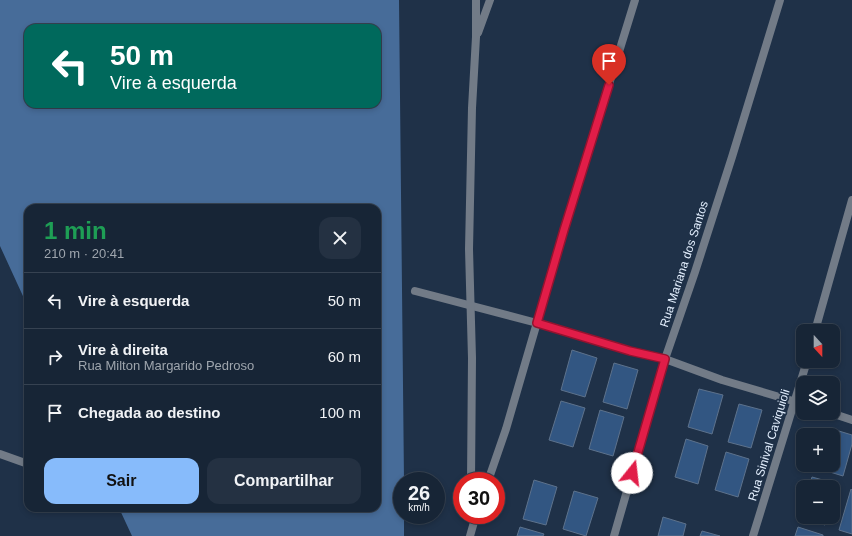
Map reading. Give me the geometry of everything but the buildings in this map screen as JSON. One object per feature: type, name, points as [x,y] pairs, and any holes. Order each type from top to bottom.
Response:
[{"type":"street","points":[[471,472],[472,358],[469,249],[476,0]]},
{"type":"street","points":[[476,37],[490,0]]},
{"type":"street","points":[[491,472],[506,429],[564,230],[635,0]]},
{"type":"street","name":"Rua Mariana dos Santos","points":[[614,536],[665,359],[720,193],[780,0]]},
{"type":"street","points":[[817,324],[852,200]]},
{"type":"street","points":[[415,291],[537,323],[630,351],[665,359],[722,380],[796,402]]},
{"type":"street","name":"Rua Sinival Caviquioli","points":[[754,536],[796,412]]},
{"type":"street","points":[[840,416],[852,420]]},
{"type":"street","points":[[0,454],[24,463]]},
{"type":"street","points":[[470,536],[473,524]]},
{"type":"shaded area","points":[[0,0],[399,0],[404,472],[393,472],[393,524],[404,524],[404,536],[132,536],[121,512],[381,512],[381,204],[24,204],[24,298],[0,246]]},
{"type":"route","points":[[609,85],[537,323],[630,351],[665,359],[632,473]]}]
